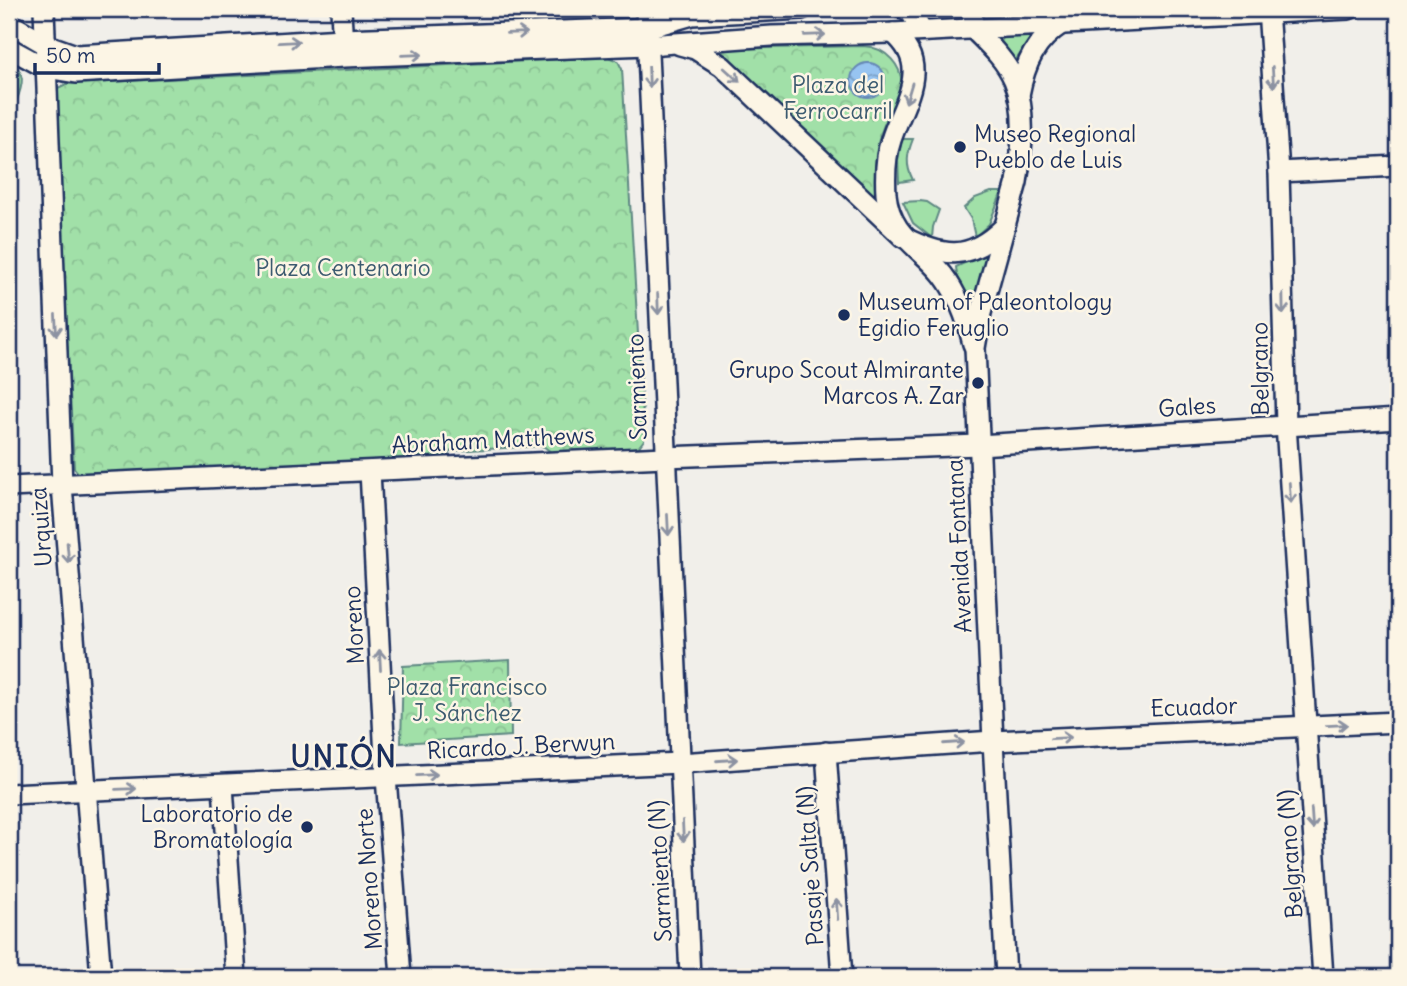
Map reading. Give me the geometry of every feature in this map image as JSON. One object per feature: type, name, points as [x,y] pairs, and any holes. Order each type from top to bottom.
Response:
[{"type":"street","name":"Urquiza","points":[[44,9],[62,485],[101,977]]},
{"type":"street","points":[[341,9],[343,48]]},
{"type":"street","points":[[9,48],[46,68],[76,73],[343,48],[647,27],[692,15],[800,9]]},
{"type":"street","points":[[772,36],[800,9]]},
{"type":"street","points":[[904,9],[910,11],[922,31]]},
{"type":"street","points":[[973,19],[984,9]]},
{"type":"street","points":[[1019,96],[1024,73],[1034,50],[1049,32],[1063,23],[1092,15],[1349,9]]},
{"type":"street","name":"Belgrano","points":[[1268,11],[1279,173],[1286,425],[1305,727]]},
{"type":"street","points":[[673,42],[922,31],[973,19],[1063,23]]},
{"type":"street","name":"Avenida Fontana","points":[[973,19],[1014,80],[1019,96],[1020,163],[1013,199],[981,313],[975,348],[1006,977]]},
{"type":"street","points":[[9,23],[45,44],[76,55],[343,48]]},
{"type":"street","points":[[647,27],[673,42],[695,49],[722,66],[903,237],[921,246],[953,254],[981,247],[1004,227]]},
{"type":"street","name":"Sarmiento","points":[[647,27],[680,763]]},
{"type":"street","name":"Avenida Fontana","points":[[892,33],[908,48],[913,76],[910,92],[889,144],[886,168],[888,205],[903,237],[932,263],[953,290],[968,322],[975,348]]},
{"type":"street","points":[[1279,173],[1398,166]]},
{"type":"street","name":"Gales","points":[[979,445],[1398,419]]},
{"type":"street","name":"Abraham Matthews","points":[[9,487],[979,445]]},
{"type":"street","name":"Moreno","points":[[370,471],[386,777]]},
{"type":"street","name":"Ecuador","points":[[993,741],[1398,722]]},
{"type":"street","name":"Belgrano (N)","points":[[1305,727],[1323,977]]},
{"type":"street","name":"Ricardo J. Berwyn","points":[[9,794],[680,763],[993,741]]},
{"type":"street","name":"Pasaje Salta (N)","points":[[826,752],[842,977]]},
{"type":"street","name":"Sarmiento (N)","points":[[680,763],[690,977]]},
{"type":"street","name":"Moreno Norte","points":[[386,777],[401,977]]},
{"type":"street","points":[[223,786],[236,977]]},
{"type":"green space","points":[[1004,37],[1031,39],[1015,61],[1001,41]]},
{"type":"green space","name":"Plaza del Ferrocarril","points":[[863,46],[879,50],[892,59],[900,73],[901,81],[900,94],[884,125],[876,155],[876,186],[882,205],[719,54],[723,49]]},
{"type":"green space","name":"Plaza Centenario","points":[[608,57],[618,61],[622,69],[644,433],[644,440],[634,453],[559,458],[543,446],[451,451],[441,462],[79,474],[74,468],[54,97],[58,88],[66,84]]},
{"type":"green space","points":[[9,61],[19,69],[22,79],[16,102],[9,105]]},
{"type":"green space","points":[[902,139],[913,139],[908,160],[913,180],[899,182],[898,160]]},
{"type":"green space","points":[[991,192],[1002,192],[989,224],[975,237],[971,219],[964,208],[975,198]]},
{"type":"green space","points":[[920,201],[939,210],[932,238],[913,223],[903,202]]},
{"type":"green space","points":[[983,254],[988,258],[978,284],[973,311],[956,267]]},
{"type":"green space","name":"Plaza Francisco J. Sánchez","points":[[510,660],[511,736],[401,743],[403,666]]},
{"type":"water","points":[[868,63],[880,68],[885,80],[880,92],[868,97],[856,92],[851,80],[856,68]]},
{"type":"place","name":"Museo Regional Pueblo de Luis","points":[[960,147]]},
{"type":"place","name":"Museum of Paleontology Egidio Feruglio","points":[[844,315]]},
{"type":"place","name":"Grupo Scout Almirante Marcos A. Zar","points":[[978,383]]},
{"type":"place","name":"Laboratorio de Bromatología","points":[[307,827]]},
{"type":"district","name":"UNIÓN","points":[[344,757]]}]
